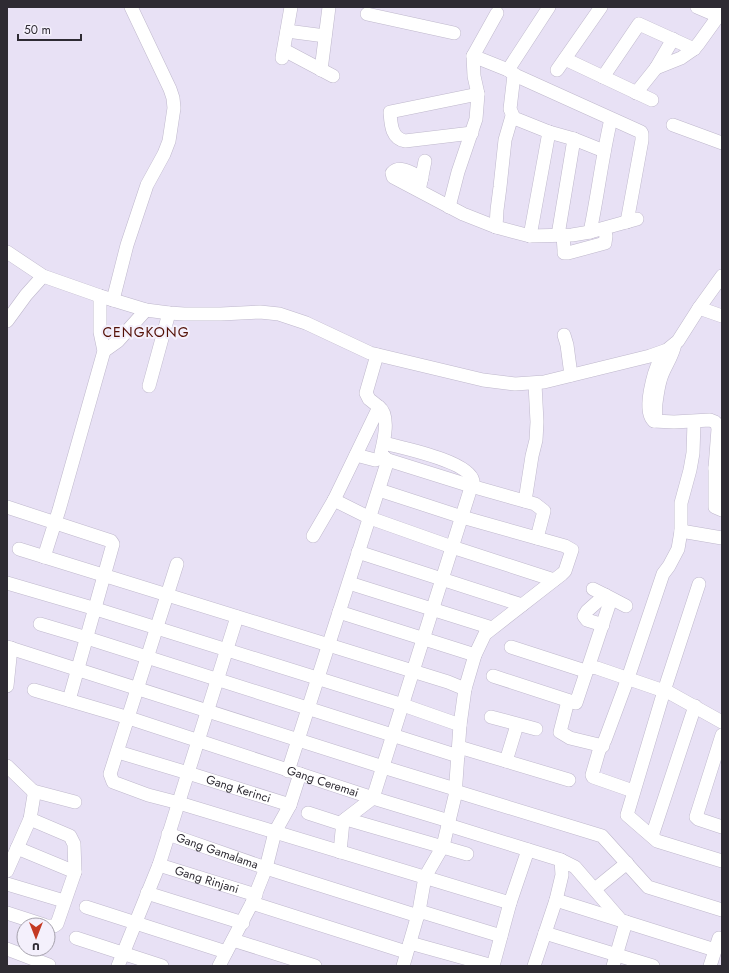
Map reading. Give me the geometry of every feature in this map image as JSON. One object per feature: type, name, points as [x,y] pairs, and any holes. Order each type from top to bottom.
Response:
[{"type":"street","points":[[44,557],[104,351],[100,332],[106,298],[127,245],[147,185],[164,154],[169,141],[174,108],[173,98],[131,7]]},
{"type":"street","points":[[291,7],[283,54],[333,76]]},
{"type":"street","points":[[321,70],[329,7]]},
{"type":"street","points":[[496,227],[505,140],[512,116],[510,109],[511,72],[549,7]]},
{"type":"street","points":[[557,70],[601,7]]},
{"type":"street","points":[[656,68],[681,58],[694,49],[720,14],[697,7]]},
{"type":"street","points":[[449,207],[458,172],[476,119],[478,94],[474,76],[473,56],[496,9]]},
{"type":"street","points":[[367,14],[454,33]]},
{"type":"street","points":[[603,77],[639,24],[694,49]]},
{"type":"street","points":[[288,31],[325,36]]},
{"type":"street","points":[[636,93],[656,68],[673,39]]},
{"type":"street","points":[[422,178],[400,168],[395,169],[392,173],[393,177],[463,214],[496,227],[530,236],[572,235],[604,229],[632,220],[641,132],[473,56]]},
{"type":"street","points":[[565,59],[652,100]]},
{"type":"street","points":[[472,133],[405,141],[399,140],[395,137],[393,132],[390,112],[478,94]]},
{"type":"street","points":[[512,116],[549,132],[574,139],[604,151]]},
{"type":"street","points":[[590,232],[611,119]]},
{"type":"street","points":[[674,125],[722,143]]},
{"type":"street","points":[[530,236],[549,132]]},
{"type":"street","points":[[574,139],[561,235],[564,253],[605,243],[606,236],[604,229]]},
{"type":"street","points":[[420,191],[425,161]]},
{"type":"street","points":[[7,252],[43,276],[146,310],[169,314],[260,312],[280,314],[306,323],[377,355],[483,380],[515,384],[535,384],[650,356],[672,347]]},
{"type":"street","points":[[7,321],[26,295],[43,276]]},
{"type":"street","points":[[722,276],[699,308],[685,332],[660,360],[654,376],[656,404],[656,418],[654,421],[694,422],[710,420],[717,424],[719,469],[715,507],[722,510]]},
{"type":"street","points":[[699,308],[722,316]]},
{"type":"street","points":[[104,351],[118,341],[146,310]]},
{"type":"street","points":[[149,386],[169,314]]},
{"type":"street","points":[[564,335],[568,349],[571,376]]},
{"type":"street","points":[[219,966],[254,899],[266,868],[275,832],[290,805],[298,740],[379,490],[385,453],[386,416],[380,407],[369,399],[366,393],[377,355]]},
{"type":"street","points":[[525,501],[536,440],[537,422],[535,384]]},
{"type":"street","points":[[313,536],[334,500],[380,407]]},
{"type":"street","points":[[633,791],[593,777],[592,775],[599,751],[603,746],[628,678],[663,574],[678,549],[681,531],[681,503],[693,453],[694,422]]},
{"type":"street","points":[[340,852],[344,821],[373,798],[473,481],[470,473],[452,463],[430,455],[385,453],[375,460],[356,454]]},
{"type":"street","points":[[471,486],[535,504],[544,511],[537,538]]},
{"type":"street","points":[[379,490],[565,546],[572,550],[565,571],[492,628],[482,639],[475,655],[465,689],[460,725],[454,801],[443,846],[425,877],[419,913],[403,966]]},
{"type":"street","points":[[334,500],[370,518],[452,548],[554,580]]},
{"type":"street","points":[[7,507],[54,524],[113,542],[103,575],[96,610],[69,700]]},
{"type":"street","points":[[681,531],[722,538]]},
{"type":"street","points":[[19,549],[413,671],[465,689]]},
{"type":"street","points":[[358,552],[522,605]]},
{"type":"street","points":[[177,564],[110,774],[113,782],[148,795],[510,903]]},
{"type":"street","points":[[349,583],[492,628]]},
{"type":"street","points":[[7,584],[403,705],[460,725]]},
{"type":"street","points":[[699,584],[664,691],[627,815],[662,843],[722,861]]},
{"type":"street","points":[[603,594],[626,606]]},
{"type":"street","points":[[493,676],[576,703],[602,625],[603,594]]},
{"type":"street","points":[[602,625],[587,620],[584,616],[603,594]]},
{"type":"street","points":[[339,612],[475,655]]},
{"type":"street","points":[[118,966],[159,865],[237,617]]},
{"type":"street","points":[[40,624],[393,736],[458,752],[506,761],[570,780]]},
{"type":"street","points":[[511,647],[582,670],[591,667],[597,668],[628,678],[664,691],[696,706],[722,722]]},
{"type":"street","points":[[7,686],[17,650],[78,668],[137,689],[383,768],[602,836],[645,884],[652,889],[722,910]]},
{"type":"street","name":"Gang Ceremai","points":[[34,690],[128,718],[197,742],[294,772],[561,860],[575,867],[623,920]]},
{"type":"street","points":[[568,701],[560,732],[570,738],[603,746]]},
{"type":"street","points":[[652,836],[696,706]]},
{"type":"street","points":[[491,717],[536,729]]},
{"type":"street","points":[[506,761],[517,725]]},
{"type":"street","points":[[722,735],[696,817],[722,827]]},
{"type":"street","name":"Gang Kerinci","points":[[118,752],[188,772],[290,805]]},
{"type":"street","points":[[7,766],[33,791],[75,802]]},
{"type":"street","points":[[7,871],[30,819],[34,799],[33,791]]},
{"type":"street","points":[[308,813],[443,846],[467,854]]},
{"type":"street","points":[[30,819],[72,838],[75,853],[75,872],[56,925]]},
{"type":"street","name":"Gang Gamalama","points":[[168,834],[266,868],[501,936]]},
{"type":"street","points":[[17,848],[75,872]]},
{"type":"street","points":[[493,966],[510,903],[528,850]]},
{"type":"street","points":[[534,966],[556,900],[562,875],[561,860]]},
{"type":"street","points":[[594,889],[627,864]]},
{"type":"street","name":"Gang Rinjani","points":[[159,865],[254,899],[408,948],[493,966]]},
{"type":"street","points":[[7,884],[64,901]]},
{"type":"street","points":[[148,893],[242,923]]},
{"type":"street","points":[[556,900],[594,913],[717,944],[710,966]]},
{"type":"street","points":[[86,907],[226,952]]},
{"type":"street","points":[[7,913],[19,917]]},
{"type":"street","points":[[615,961],[623,920]]},
{"type":"street","points":[[545,933],[615,961],[652,966]]},
{"type":"street","points":[[76,938],[123,952],[162,966]]},
{"type":"street","points":[[233,940],[315,966]]},
{"type":"street","points":[[7,949],[49,965]]},
{"type":"district","name":"CENGKONG","points":[[146,332]]}]
